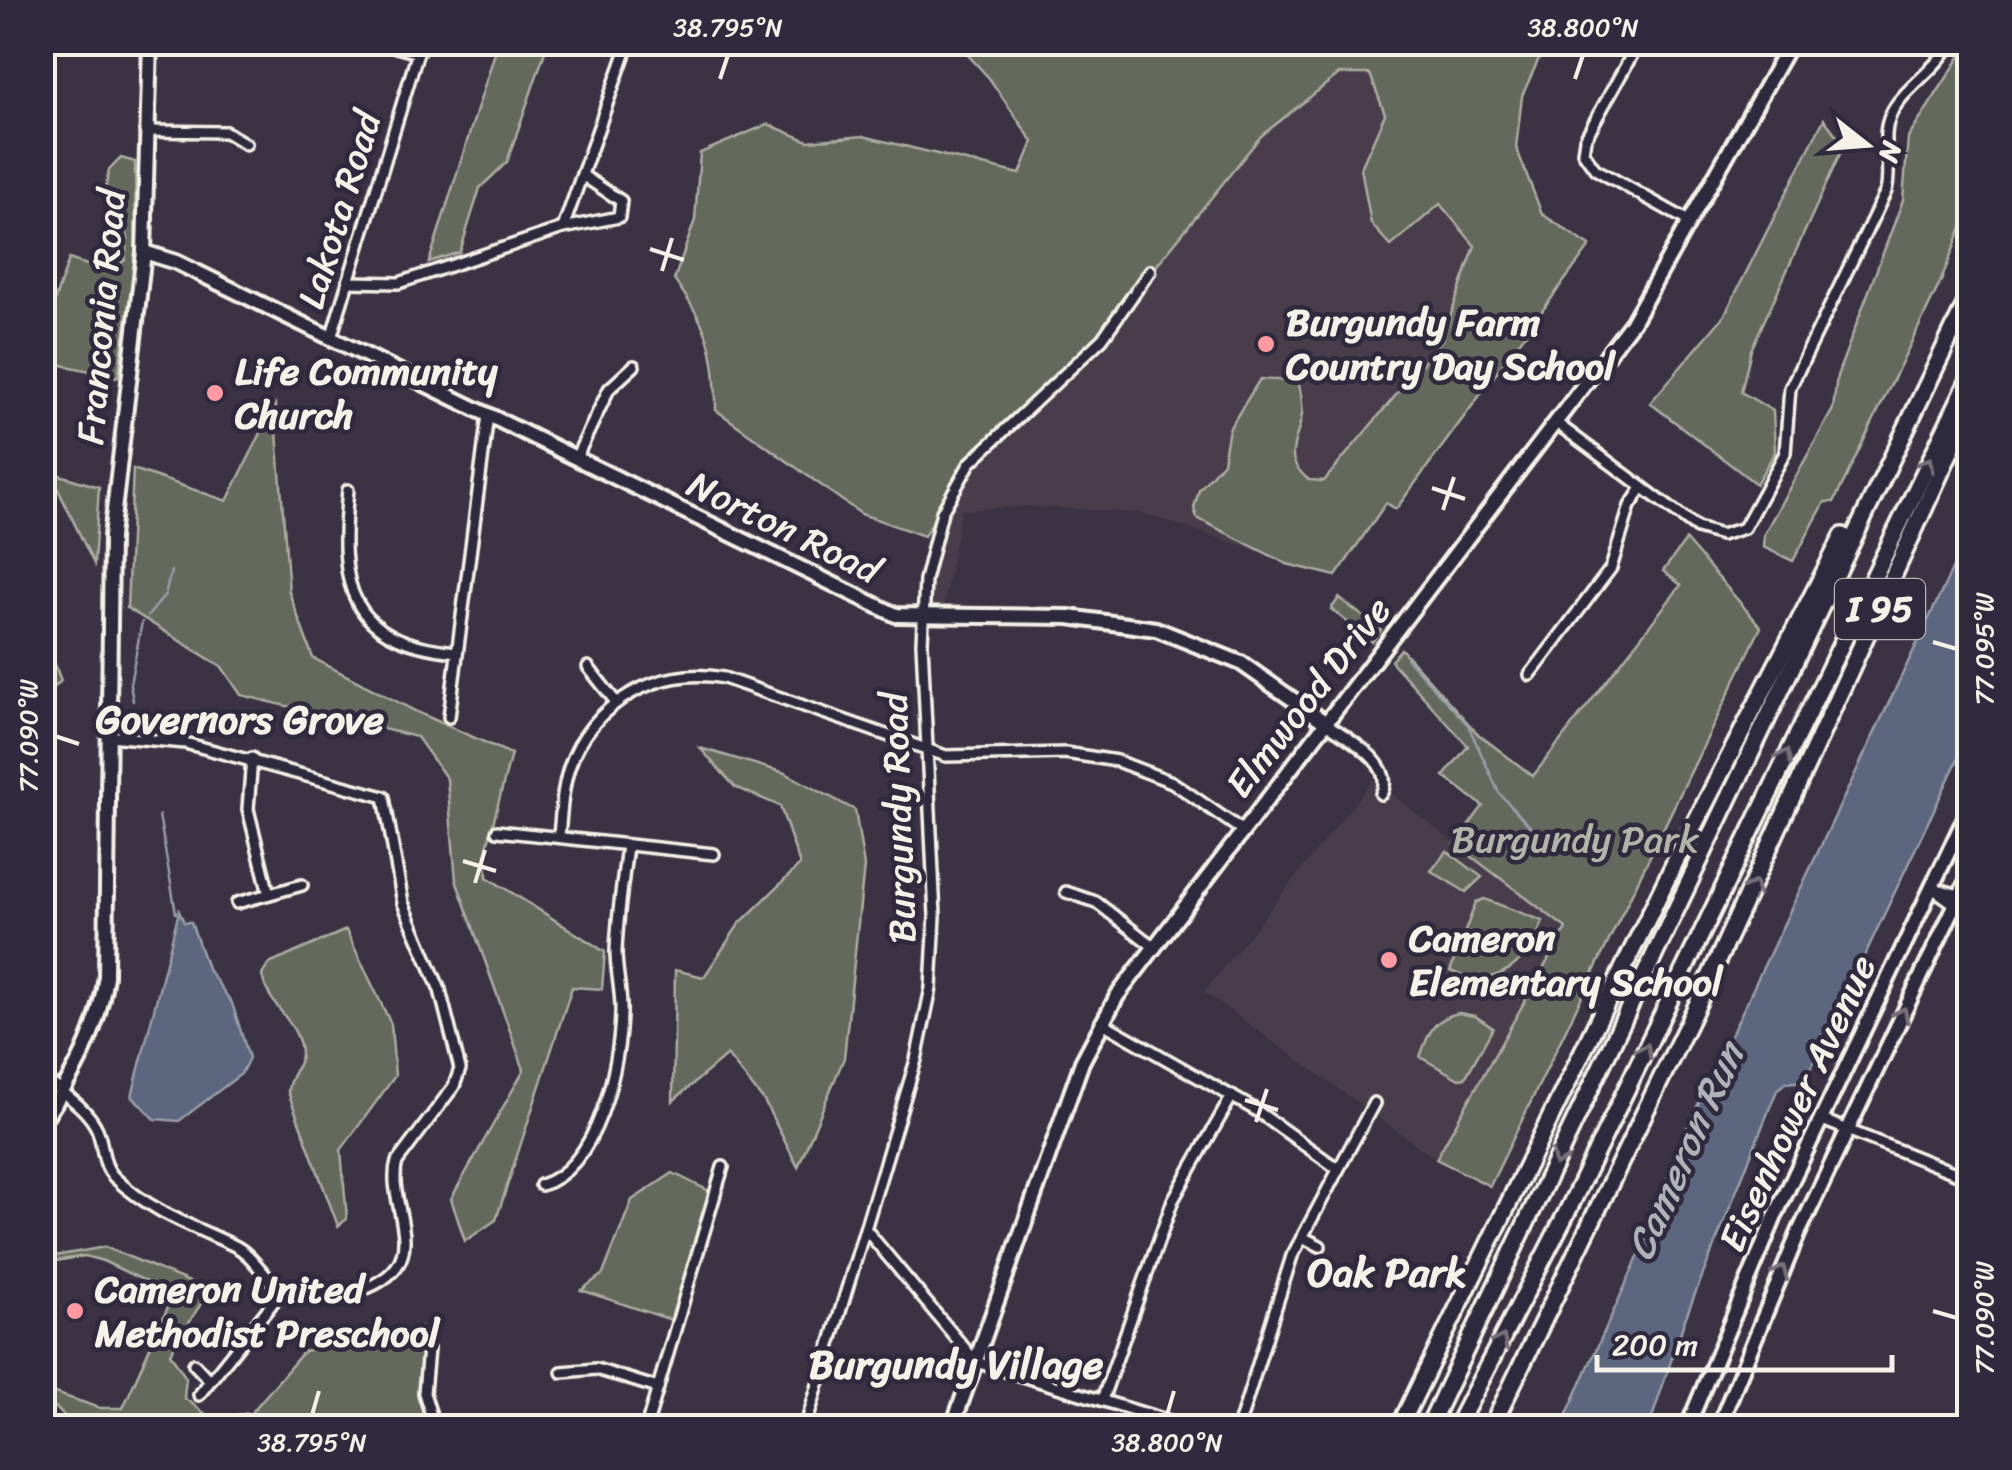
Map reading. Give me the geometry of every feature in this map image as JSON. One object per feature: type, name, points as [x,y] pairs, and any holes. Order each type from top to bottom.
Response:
[{"type":"highway","name":"I 95","points":[[1428,1428],[1970,295]]},
{"type":"highway","name":"I 95","points":[[1456,1428],[1568,1210],[1970,378]]},
{"type":"highway","name":"I 95","points":[[1491,1428],[1698,1003],[1970,408]]},
{"type":"highway","name":"I 95","points":[[1399,1428],[1686,839],[1833,552],[1899,438]]},
{"type":"street","name":"Franconia Road","points":[[42,1122],[90,1040],[103,997],[109,897],[111,538],[144,252],[150,42]]},
{"type":"street","points":[[379,42],[419,48]]},
{"type":"street","points":[[564,228],[629,42]]},
{"type":"street","points":[[1639,42],[1584,139],[1584,158],[1595,169],[1690,222]]},
{"type":"street","name":"Elmwood Drive","points":[[952,1428],[1076,1078],[1101,1022],[1154,947],[1633,321],[1791,42]]},
{"type":"street","points":[[1556,422],[1705,532],[1730,535],[1749,520],[1784,452],[1790,388],[1886,191],[1890,115],[1932,71],[1951,42]]},
{"type":"street","name":"Lakota Road","points":[[331,338],[419,48]]},
{"type":"street","points":[[145,131],[226,132],[246,144]]},
{"type":"street","points":[[348,282],[399,283],[564,228],[614,219],[623,209],[617,198],[582,175]]},
{"type":"street","name":"Norton Road","points":[[144,252],[176,262],[887,611],[922,618],[1069,616],[1156,630],[1241,664],[1381,767],[1386,779],[1382,794]]},
{"type":"street","name":"Burgundy Road","points":[[804,1428],[867,1231],[916,1060],[931,988],[935,916],[922,618],[930,554],[942,512],[970,463],[1102,339],[1150,271]]},
{"type":"street","points":[[576,458],[610,389],[634,366]]},
{"type":"street","points":[[449,717],[488,415]]},
{"type":"street","points":[[1530,674],[1612,568],[1627,514],[1642,488]]},
{"type":"street","points":[[348,490],[343,559],[358,603],[375,624],[397,639],[457,652]]},
{"type":"street","points":[[588,667],[615,701]]},
{"type":"street","points":[[558,837],[566,780],[575,752],[615,701],[662,681],[714,676],[946,756],[1065,754],[1117,761],[1172,782],[1243,830]]},
{"type":"street","points":[[42,1076],[90,1117],[106,1169],[152,1210],[245,1252],[284,1290],[307,1296],[360,1290],[386,1278],[398,1266],[403,1240],[394,1177],[397,1162],[454,1086],[460,1069],[440,990],[404,904],[384,797],[252,758],[170,740],[109,736]]},
{"type":"street","points":[[252,758],[248,809],[269,894]]},
{"type":"street","name":"Eisenhower Avenue","points":[[1687,1428],[1820,1120],[1970,807]]},
{"type":"street","points":[[497,831],[714,854]]},
{"type":"street","points":[[541,1184],[569,1169],[591,1134],[609,1092],[621,1011],[616,952],[626,845]]},
{"type":"street","name":"Eisenhower Avenue","points":[[1718,1428],[1780,1275],[1970,874]]},
{"type":"street","points":[[237,902],[302,886]]},
{"type":"street","points":[[1931,887],[1961,900],[1970,914]]},
{"type":"street","points":[[1066,892],[1096,902],[1154,947]]},
{"type":"street","points":[[1101,1022],[1232,1096],[1338,1169]]},
{"type":"street","points":[[1102,1400],[1174,1200],[1232,1096]]},
{"type":"street","points":[[1238,1428],[1284,1278],[1374,1104]]},
{"type":"street","points":[[1820,1120],[1970,1179]]},
{"type":"street","points":[[646,1428],[724,1168]]},
{"type":"street","points":[[867,1231],[885,1247],[976,1362],[1192,1428]]},
{"type":"street","points":[[1302,1237],[1320,1246]]},
{"type":"street","points":[[199,1395],[284,1290]]},
{"type":"street","points":[[428,1349],[424,1393],[436,1428]]},
{"type":"street","points":[[194,1364],[210,1381]]},
{"type":"street","points":[[562,1372],[596,1368],[658,1388]]},
{"type":"shaded area","name":"Burgundy Farm Country Day School","points":[[1339,74],[1401,74],[1391,246],[1440,204],[1475,246],[1442,340],[1324,480],[1352,558],[1336,576],[1141,513],[1028,506],[961,510],[941,619],[923,618],[940,521],[970,463],[1150,271],[1261,136]]},
{"type":"shaded area","name":"Cameron Elementary School","points":[[1373,780],[1566,928],[1436,1159],[1204,992]]},
{"type":"green space","points":[[956,42],[1546,43],[1522,96],[1516,147],[1542,214],[1590,246],[1396,509],[1386,503],[1336,576],[1287,564],[1197,518],[1194,508],[1199,490],[1223,462],[1229,429],[1260,379],[1298,381],[1302,414],[1293,457],[1309,480],[1324,481],[1442,340],[1475,246],[1440,204],[1391,246],[1371,224],[1361,168],[1385,114],[1370,74],[1339,74],[1261,136],[1089,349],[970,463],[924,536],[861,514],[716,410],[708,341],[674,280],[695,220],[700,153],[768,124],[808,141],[863,136],[1020,174],[1033,142],[989,78]]},
{"type":"green space","points":[[498,43],[548,43],[507,162],[480,188],[460,252],[429,262]]},
{"type":"green space","points":[[1969,43],[1969,209],[1941,281],[1834,502],[1825,502],[1793,561],[1763,547],[1764,534],[1833,409],[1837,376],[1903,200],[1908,138]]},
{"type":"green space","points":[[1824,119],[1844,145],[1751,350],[1741,392],[1773,411],[1775,452],[1756,484],[1650,403],[1724,316]]},
{"type":"green space","points":[[121,158],[135,162],[136,257],[118,377],[43,361],[42,319],[46,325],[69,259],[109,272],[125,260],[128,239],[123,219],[111,221],[112,199],[104,195],[109,170]]},
{"type":"green space","points":[[275,405],[289,592],[313,658],[417,712],[511,754],[486,851],[487,877],[605,952],[602,989],[572,987],[496,1220],[465,1241],[451,1199],[524,1070],[456,880],[447,779],[417,737],[241,695],[222,667],[127,608],[133,469],[227,501]]},
{"type":"green space","points":[[56,474],[99,487],[94,564],[54,481]]},
{"type":"green space","name":"Burgundy Park","points":[[1686,540],[1761,627],[1490,1186],[1436,1159],[1566,928],[1455,844],[1483,806],[1444,776],[1468,746],[1391,661],[1401,649],[1478,734],[1533,776],[1681,585],[1663,571]]},
{"type":"green space","points":[[1339,598],[1381,630],[1372,642],[1331,609]]},
{"type":"green space","points":[[43,632],[61,681],[43,698]]},
{"type":"green space","points":[[700,748],[785,773],[855,810],[864,866],[844,1058],[798,1167],[764,1101],[727,1055],[673,1101],[675,970],[704,977],[739,924],[800,865],[780,806],[735,787]]},
{"type":"green space","points":[[1447,851],[1482,877],[1466,892],[1431,871]]},
{"type":"green space","points":[[1484,899],[1543,921],[1529,949],[1508,970],[1482,978],[1467,977],[1450,971],[1476,902]]},
{"type":"green space","points":[[346,930],[391,1024],[395,1076],[341,1150],[347,1219],[338,1226],[288,1092],[300,1059],[300,1043],[270,996],[262,975],[269,964]]},
{"type":"green space","points":[[1459,1013],[1475,1016],[1493,1028],[1465,1078],[1459,1079],[1420,1057],[1437,1023]]},
{"type":"green space","points":[[673,1173],[713,1193],[671,1320],[581,1290],[603,1274],[632,1200]]},
{"type":"green space","points":[[105,1247],[197,1285],[207,1294],[170,1353],[186,1378],[184,1398],[211,1418],[251,1413],[304,1351],[421,1327],[421,1391],[428,1427],[296,1428],[292,1423],[260,1422],[234,1428],[56,1427],[66,1418],[43,1395],[43,1389],[100,1408],[123,1408],[171,1300],[168,1292],[85,1256],[56,1261],[43,1280],[43,1258]]},
{"type":"water","name":"Cameron Run","points":[[1969,534],[1969,736],[1805,1081],[1785,1083],[1777,1090],[1685,1319],[1649,1427],[1561,1427],[1639,1255],[1684,1134]]},
{"type":"water","points":[[179,911],[184,922],[191,922],[207,968],[232,1003],[249,1058],[241,1074],[179,1121],[155,1119],[132,1096]]},
{"type":"waterway","points":[[148,616],[165,595],[171,571]]},
{"type":"waterway","points":[[133,701],[130,684],[142,622]]},
{"type":"waterway","points":[[1406,658],[1468,725],[1499,793],[1539,836]]},
{"type":"waterway","points":[[159,815],[176,913]]},
{"type":"place","name":"Burgundy Farm Country Day School","points":[[1266,344]]},
{"type":"place","name":"Life Community Church","points":[[215,393]]},
{"type":"place","name":"Cameron Elementary School","points":[[1389,960]]},
{"type":"place","name":"Cameron United Methodist Preschool","points":[[75,1311]]},
{"type":"district","name":"Governors Grove","points":[[240,719]]},
{"type":"district","name":"Oak Park","points":[[1387,1272]]},
{"type":"district","name":"Burgundy Village","points":[[956,1364]]}]
